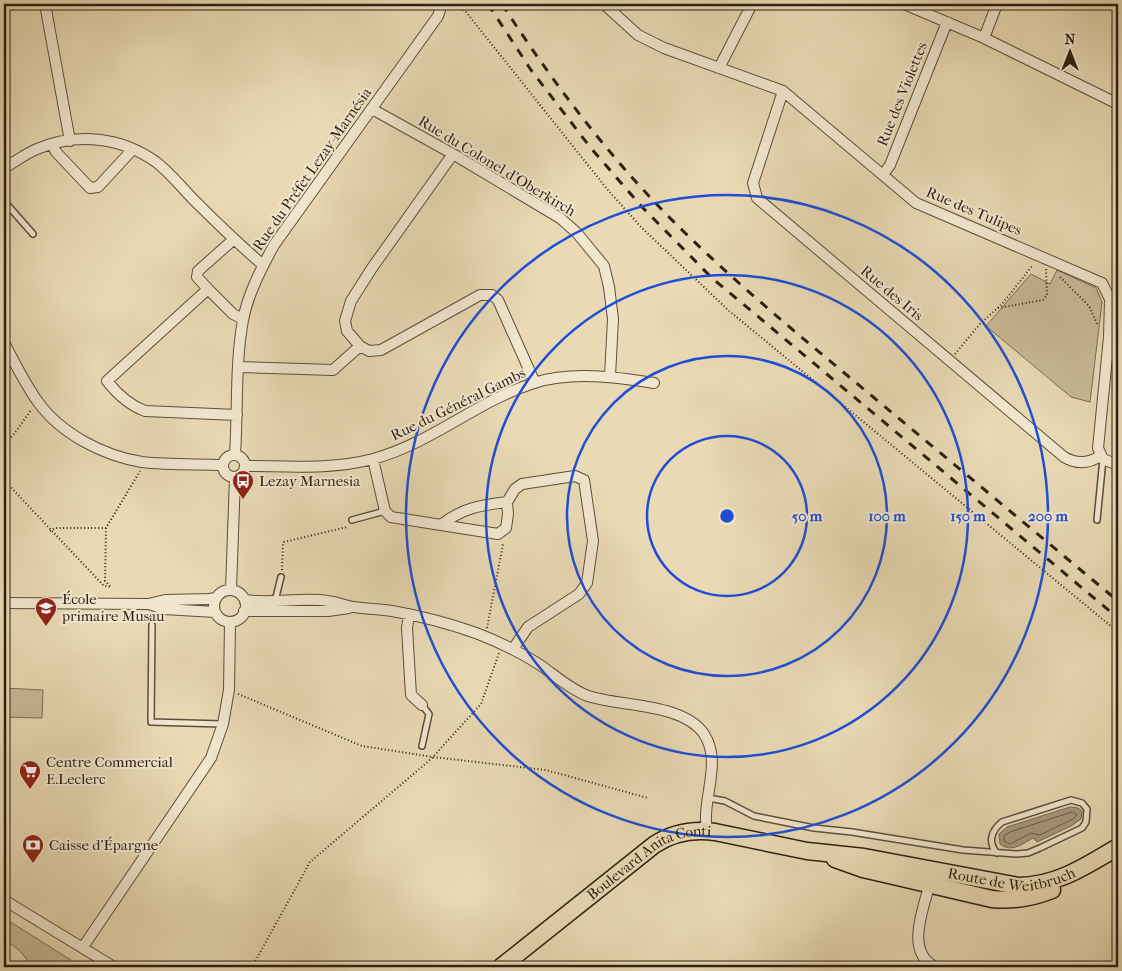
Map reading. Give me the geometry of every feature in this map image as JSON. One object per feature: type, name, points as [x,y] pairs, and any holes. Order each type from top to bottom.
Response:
[{"type":"main road","name":"Boulevard Anita Conti","points":[[502,967],[657,843],[671,836],[686,832],[707,831],[820,853],[864,857],[932,875]]},
{"type":"main road","name":"Route de Weitbruch","points":[[932,875],[992,898],[1021,899],[1040,895],[1058,887],[1086,866],[1118,846]]},
{"type":"street","points":[[45,4],[70,140]]},
{"type":"street","name":"Rue du Préfet Lezay-Marnésia","points":[[235,454],[238,367],[243,319],[249,298],[263,266],[274,246],[438,16],[441,4]]},
{"type":"street","name":"Rue des Tulipes","points":[[604,4],[638,36],[664,48],[783,91],[916,203],[1102,284],[1110,299],[1108,355],[1098,436],[1098,448],[1102,458]]},
{"type":"street","points":[[719,68],[752,4]]},
{"type":"street","points":[[904,4],[984,38],[1118,104]]},
{"type":"street","points":[[984,38],[997,4]]},
{"type":"street","name":"Rue des Violettes","points":[[884,175],[890,165],[947,22]]},
{"type":"street","name":"Rue des Iris","points":[[783,91],[753,183],[757,198],[1064,457],[1072,461],[1087,463],[1102,458]]},
{"type":"street","name":"Rue du Colonel d'Oberkirch","points":[[372,109],[453,154],[560,218],[577,233],[604,266],[609,286],[613,319],[610,376]]},
{"type":"street","points":[[4,168],[36,150],[52,144],[95,138],[116,142],[133,149],[157,163],[233,240],[263,266]]},
{"type":"street","points":[[52,144],[56,152],[90,188],[98,187],[133,149]]},
{"type":"street","points":[[453,154],[372,268],[351,301],[346,321],[348,331],[360,346],[369,351],[381,350],[480,295],[492,295],[498,300],[535,382]]},
{"type":"street","points":[[233,240],[198,271],[197,277],[233,314],[243,319]]},
{"type":"street","points":[[208,289],[107,381],[116,393],[134,407],[145,411],[237,415]]},
{"type":"street","points":[[4,343],[38,403],[68,431],[88,443],[115,455],[142,462],[222,465]]},
{"type":"street","points":[[238,367],[333,370],[360,346]]},
{"type":"street","name":"Rue du Général Gambs","points":[[245,466],[333,466],[373,459],[415,445],[506,394],[535,382],[572,377],[610,376],[654,382]]},
{"type":"street","points":[[235,454],[241,457],[245,466],[243,472],[235,477],[224,472],[222,465],[225,458],[235,454]]},
{"type":"street","points":[[1102,458],[1118,465]]},
{"type":"street","points":[[373,459],[384,511],[391,517],[498,534],[506,528],[508,514],[506,502],[514,489],[522,484],[574,476],[584,480],[593,541],[587,583],[580,594],[528,628],[512,650]]},
{"type":"street","points":[[231,590],[235,477]]},
{"type":"street","points":[[441,524],[454,515],[475,506],[506,502]]},
{"type":"street","points":[[231,590],[241,594],[245,600],[244,611],[239,619],[230,622],[221,619],[215,612],[214,602],[222,591],[231,590]]},
{"type":"street","points":[[4,603],[148,604],[164,600],[216,598]]},
{"type":"street","points":[[245,600],[328,601],[355,607],[409,614],[443,622],[502,644],[532,660],[570,687],[588,696],[676,714],[694,723],[707,740],[711,752],[707,831]]},
{"type":"street","points":[[148,604],[164,609],[215,612]]},
{"type":"street","points":[[244,611],[328,611],[355,607]]},
{"type":"street","points":[[409,614],[407,628],[411,695],[422,705]]},
{"type":"street","points":[[82,947],[211,758],[224,724],[229,690],[230,622]]},
{"type":"street","name":"Route de Weitbruch","points":[[932,875],[918,939],[922,956],[936,967]]},
{"type":"street","points":[[4,900],[114,967]]},
{"type":"lane","points":[[4,201],[33,234]]},
{"type":"lane","points":[[1097,520],[1102,458]]},
{"type":"lane","points":[[352,520],[384,511]]},
{"type":"lane","points":[[270,612],[282,577]]},
{"type":"lane","points":[[152,625],[151,722],[224,724]]},
{"type":"lane","points":[[422,705],[429,714],[422,746]]},
{"type":"lane","points":[[708,798],[725,802],[754,816],[814,828],[852,832],[963,850],[1016,854],[1028,853],[1082,828],[1086,822],[1087,809],[1082,802],[1071,800],[1002,822],[994,830],[992,838],[993,847],[997,852]]},
{"type":"path","points":[[454,4],[466,12],[613,195],[641,227],[728,310],[1118,632]]},
{"type":"path","points":[[949,361],[979,325],[998,308],[1034,263]]},
{"type":"path","points":[[1040,266],[1052,272]]},
{"type":"path","points":[[998,308],[1043,300],[1047,295],[1046,268]]},
{"type":"path","points":[[1059,276],[1089,306],[1098,323],[1098,332]]},
{"type":"path","points":[[4,445],[33,408]]},
{"type":"path","points":[[4,480],[50,531],[104,586],[111,587],[106,581],[106,528],[141,469]]},
{"type":"path","points":[[282,577],[284,542],[347,527],[352,520]]},
{"type":"path","points":[[50,531],[55,528],[106,528]]},
{"type":"path","points":[[485,637],[504,542],[502,531]]},
{"type":"path","points":[[252,967],[310,862],[433,757],[481,704],[502,644]]},
{"type":"path","points":[[238,694],[362,746],[433,757],[546,770],[648,798]]},
{"type":"shaded area","points":[[1057,270],[1096,288],[1102,302],[1090,402],[1071,397],[986,326],[1031,274],[1050,284]]},
{"type":"shaded area","points":[[4,688],[43,690],[42,718],[4,717]]},
{"type":"shaded area","points":[[4,918],[82,967],[31,967],[20,951],[4,941]]},
{"type":"water","points":[[1070,807],[1078,808],[1082,811],[1081,819],[1071,826],[1037,842],[1033,838],[1013,848],[1004,847],[1000,844],[999,834],[1007,827]]},
{"type":"railway","points":[[488,4],[531,70],[590,147],[642,207],[712,278],[1118,618]]},
{"type":"railway","points":[[502,4],[584,120],[630,175],[679,227],[749,292],[798,334],[1118,601]]},
{"type":"place","name":"Lezay Marnesia","points":[[243,500]]},
{"type":"place","name":"École primaire Musau","points":[[46,627]]},
{"type":"place","name":"Centre Commercial E.Leclerc","points":[[30,790]]},
{"type":"place","name":"Caisse d'Épargne","points":[[33,864]]}]
